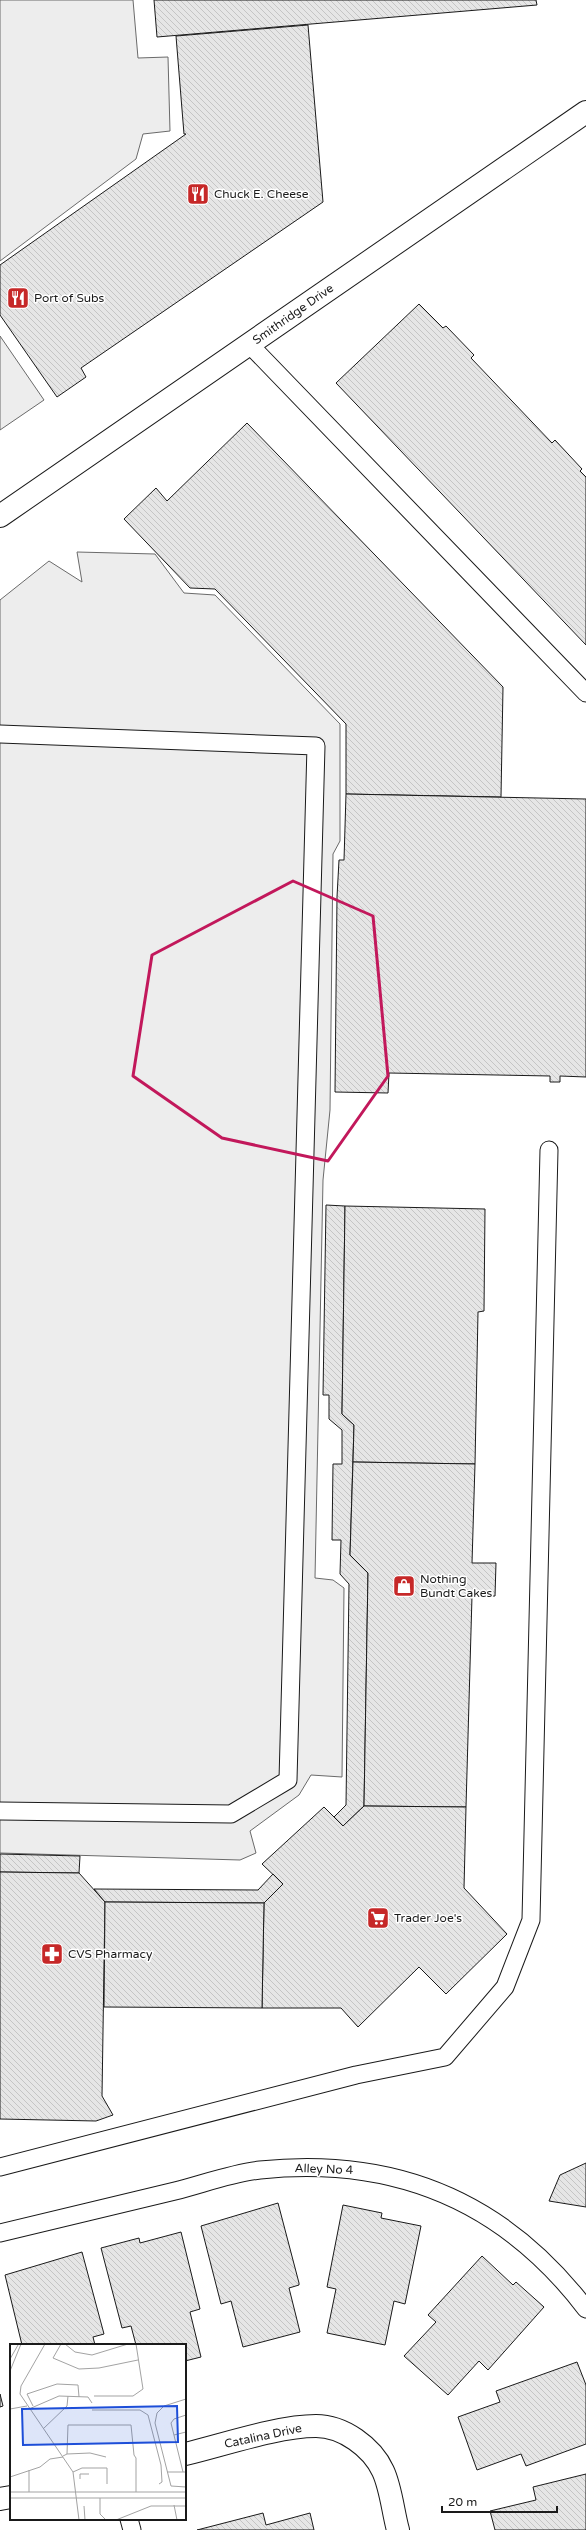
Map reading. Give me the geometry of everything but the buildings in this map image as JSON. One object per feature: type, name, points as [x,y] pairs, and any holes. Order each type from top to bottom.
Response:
[{"type":"street","name":"Smithridge Drive","points":[[0,516],[249,344],[584,119]]},
{"type":"street","name":"Catalina Drive","points":[[186,2454],[293,2428],[317,2426],[344,2432],[367,2448],[383,2471],[398,2530]]},
{"type":"street","points":[[0,2499],[10,2496]]},
{"type":"lane","points":[[249,344],[586,693]]},
{"type":"lane","points":[[0,734],[316,746],[288,1780],[231,1814],[0,1811]]},
{"type":"lane","points":[[0,2167],[356,2075],[445,2057],[505,1987],[531,1920],[548,1150]]},
{"type":"lane","name":"Alley No 4","points":[[0,2233],[258,2170],[314,2166],[368,2171],[426,2186],[476,2209],[524,2241],[563,2279],[586,2308]]},
{"type":"lane","points":[[129,2520],[132,2530]]},
{"type":"highlighted area","points":[[293,881],[373,916],[388,1076],[328,1161],[222,1138],[133,1076],[152,955]]},
{"type":"shaded area","points":[[0,0],[133,0],[138,58],[168,57],[170,131],[143,134],[136,159],[0,261]]},
{"type":"shaded area","points":[[0,336],[44,400],[0,430]]},
{"type":"shaded area","points":[[77,552],[155,554],[184,593],[215,595],[340,724],[340,841],[333,854],[330,1110],[323,1180],[315,1578],[333,1580],[344,1588],[342,1777],[311,1775],[299,1795],[250,1831],[256,1853],[240,1860],[0,1853],[0,600],[49,561],[82,582]]},
{"type":"place","name":"Chuck E. Cheese","points":[[198,194]]},
{"type":"place","name":"Port of Subs","points":[[18,298]]},
{"type":"place","name":"Nothing Bundt Cakes","points":[[404,1586]]},
{"type":"place","name":"Trader Joe's","points":[[378,1918]]},
{"type":"place","name":"CVS Pharmacy","points":[[52,1954]]}]
